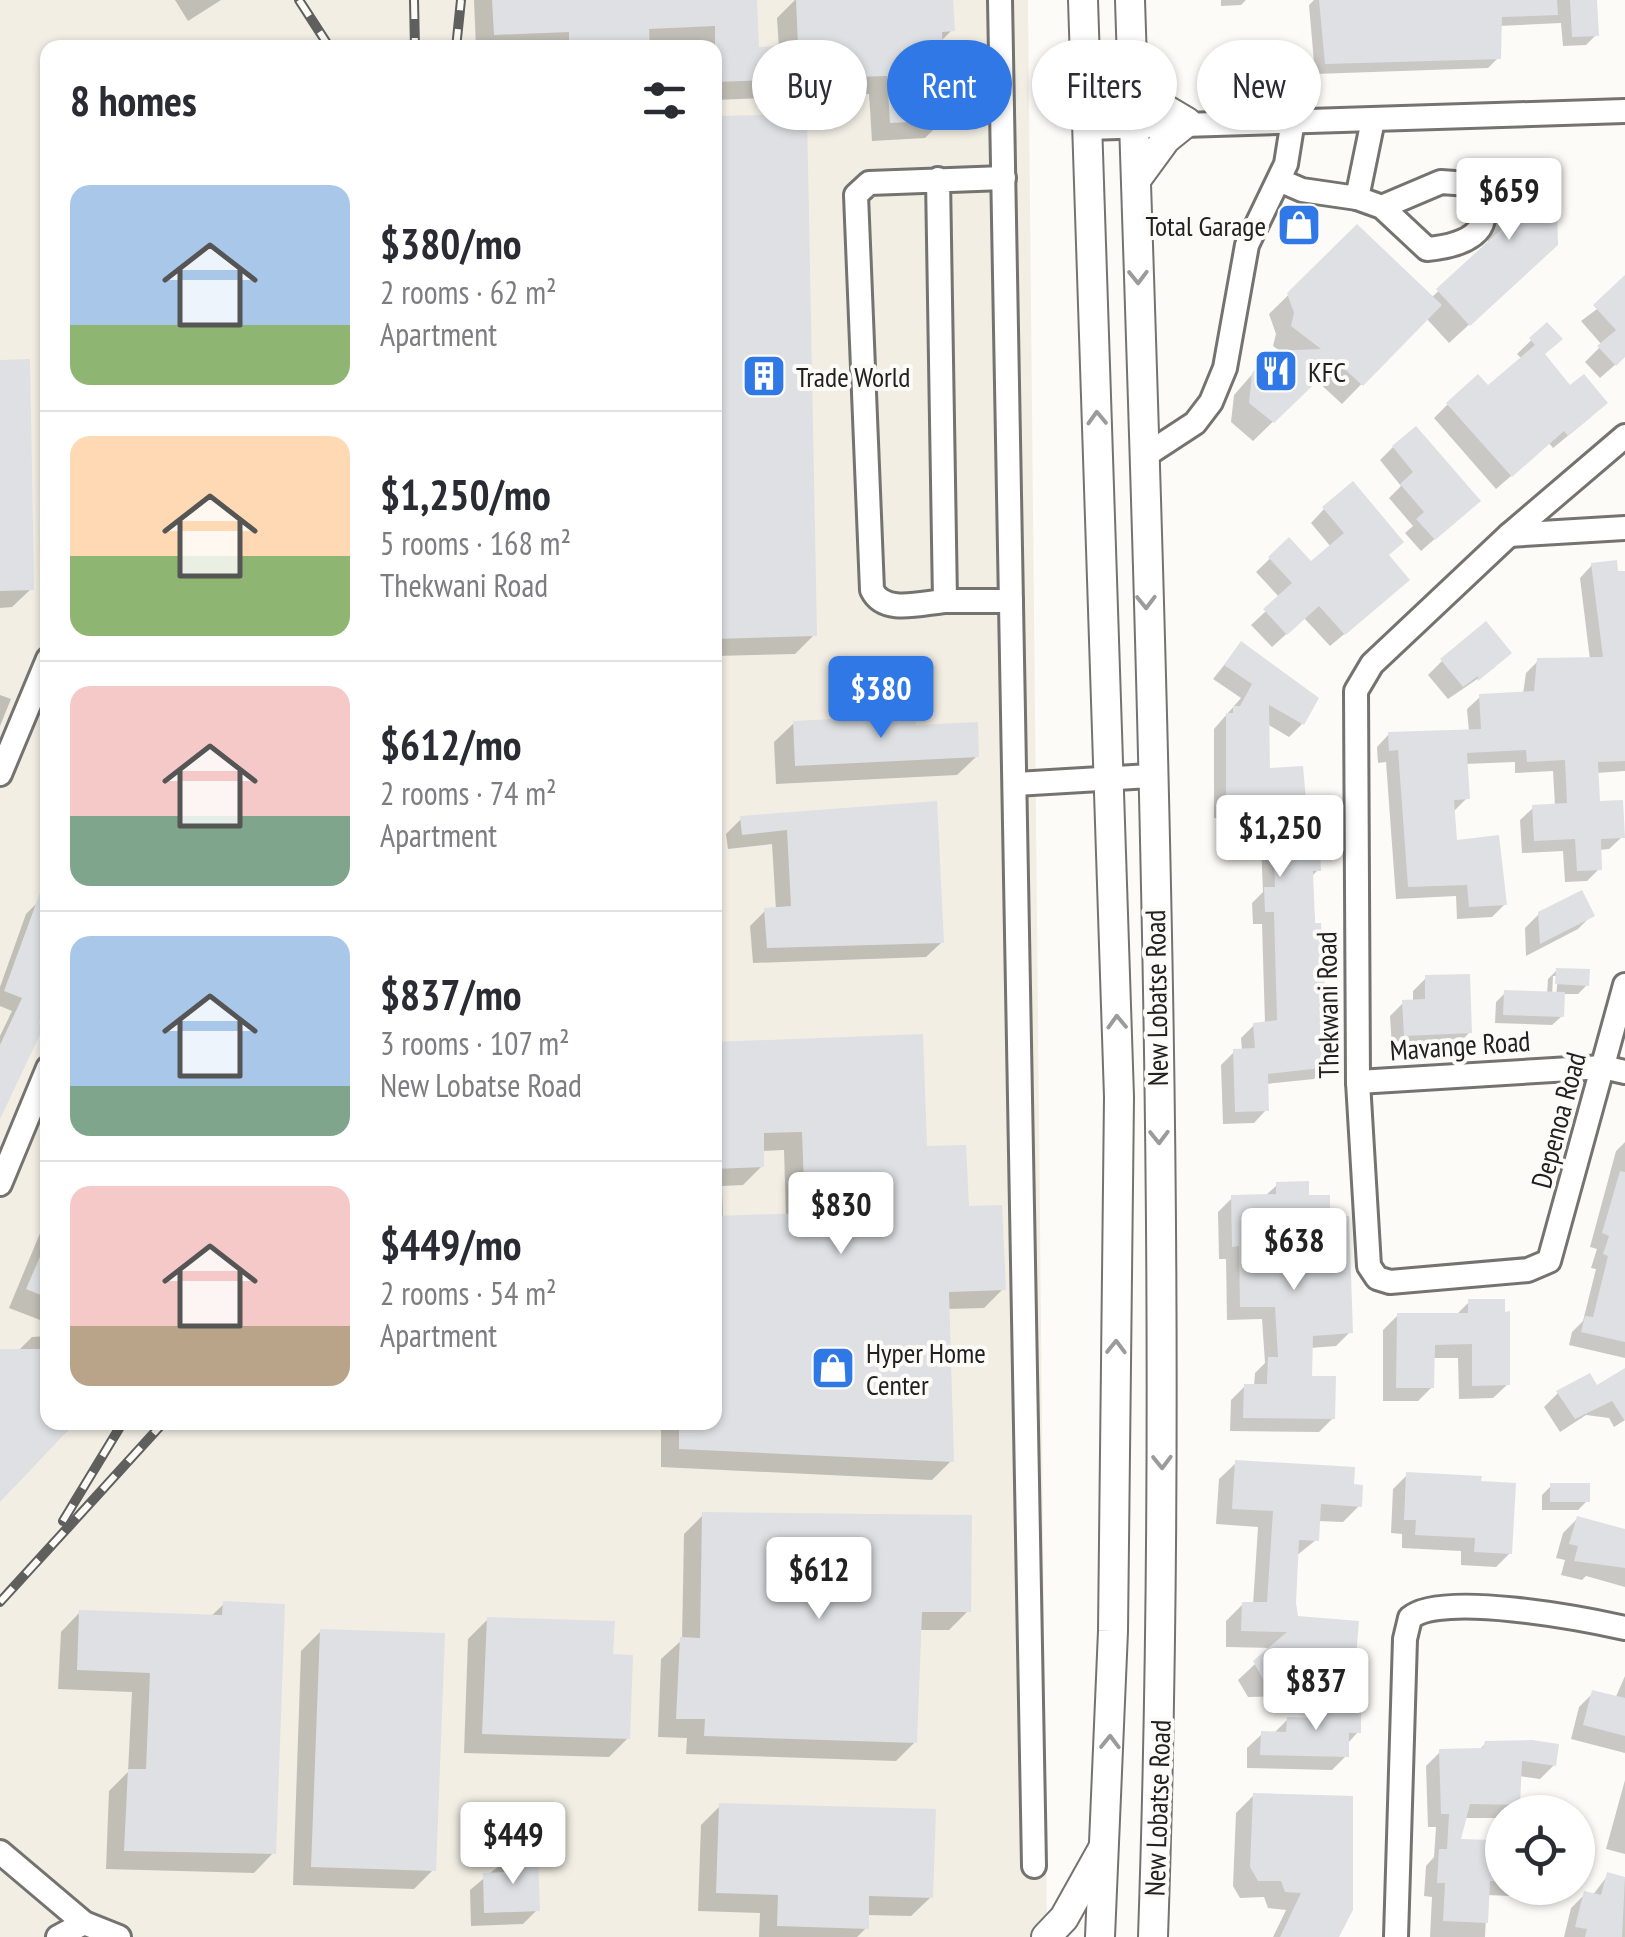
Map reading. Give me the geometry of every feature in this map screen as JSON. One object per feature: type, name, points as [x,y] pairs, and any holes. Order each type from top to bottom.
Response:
[{"type":"main road","name":"New Lobatse Road","points":[[1083,0],[1085,40]]},
{"type":"main road","name":"New Lobatse Road","points":[[1130,0],[1132,40]]},
{"type":"main road","points":[[1136,180],[1166,140],[1188,122],[1177,116]]},
{"type":"main road","name":"New Lobatse Road","points":[[1088,130],[1120,1097],[1107,1840],[1100,1937]]},
{"type":"main road","name":"New Lobatse Road","points":[[1134,130],[1164,1626],[1153,1937]]},
{"type":"main road","points":[[1098,460],[1143,456]]},
{"type":"main road","points":[[1046,1937],[1071,1906],[1107,1840]]},
{"type":"street","points":[[1000,0],[1034,1866]]},
{"type":"street","points":[[1321,120],[1625,111]]},
{"type":"street","points":[[1357,198],[1373,120]]},
{"type":"street","points":[[1177,122],[1197,122]]},
{"type":"street","points":[[1143,456],[1195,423],[1211,402],[1224,368],[1247,245],[1279,180],[1292,130]]},
{"type":"street","points":[[1004,178],[868,183],[856,196],[872,590],[886,606],[945,600],[1012,601]]},
{"type":"street","points":[[938,179],[945,600]]},
{"type":"street","points":[[1279,180],[1302,190],[1357,198],[1382,207]]},
{"type":"street","name":"Thekwani Road","points":[[1544,1266],[1390,1282],[1372,1274],[1358,1082],[1356,691],[1372,664],[1509,536],[1625,436]]},
{"type":"street","points":[[1509,536],[1625,528]]},
{"type":"street","points":[[0,774],[40,678]]},
{"type":"street","points":[[1015,784],[1150,776]]},
{"type":"street","name":"Depenoa Road","points":[[1544,1266],[1554,1254],[1614,1069],[1625,985]]},
{"type":"street","name":"Mavange Road","points":[[1358,1082],[1614,1069]]},
{"type":"street","points":[[2,1176],[40,1087]]},
{"type":"street","points":[[1396,1937],[1404,1639],[1410,1618],[1422,1610],[1480,1606],[1625,1628]]},
{"type":"street","points":[[0,1852],[84,1923],[119,1937]]},
{"type":"street","points":[[58,1937],[84,1923]]},
{"type":"shaded area","points":[[0,0],[1028,0],[1047,1937],[0,1937]]},
{"type":"building","points":[[492,0],[757,0],[759,40],[752,40],[752,81],[722,82],[722,40],[715,40],[715,26],[649,29],[650,40],[569,40],[569,32],[494,35]]},
{"type":"building","points":[[796,0],[953,0],[955,31],[942,32],[942,40],[887,40],[887,76],[867,77],[867,40],[798,40]]},
{"type":"building","points":[[1319,0],[1557,0],[1558,15],[1502,17],[1501,59],[1325,64]]},
{"type":"building","points":[[1570,0],[1597,0],[1599,36],[1572,37]]},
{"type":"building","name":"Trade World","points":[[752,115],[752,130],[807,130],[817,636],[722,639],[722,116]]},
{"type":"building","points":[[1556,163],[1558,245],[1470,326],[1436,289],[1507,224],[1505,165]]},
{"type":"building","points":[[1357,224],[1442,305],[1363,386],[1337,362],[1274,423],[1249,403],[1252,373],[1269,351],[1321,349],[1291,326],[1294,313],[1287,293]]},
{"type":"building","points":[[1625,275],[1625,357],[1616,366],[1597,346],[1616,330],[1593,305]]},
{"type":"building","points":[[1547,322],[1563,339],[1545,354],[1570,385],[1584,374],[1608,403],[1568,436],[1564,431],[1512,477],[1446,403],[1478,374],[1488,385],[1535,345],[1529,338]]},
{"type":"building","points":[[30,359],[34,590],[0,591],[0,360]]},
{"type":"building","points":[[1416,426],[1481,501],[1435,540],[1416,519],[1424,512],[1400,484],[1413,472],[1392,446]]},
{"type":"building","points":[[1353,481],[1404,542],[1389,555],[1410,580],[1345,635],[1319,606],[1287,635],[1263,609],[1292,583],[1268,557],[1289,537],[1311,561],[1344,533],[1322,507]]},
{"type":"building","points":[[1617,560],[1618,571],[1625,571],[1625,761],[1598,762],[1600,801],[1623,800],[1625,838],[1601,839],[1602,870],[1577,871],[1575,839],[1534,841],[1532,805],[1567,803],[1565,760],[1527,762],[1526,750],[1467,753],[1470,799],[1454,800],[1457,840],[1499,835],[1507,905],[1469,907],[1467,885],[1408,887],[1398,750],[1389,751],[1388,732],[1481,729],[1479,694],[1534,691],[1537,658],[1603,657],[1591,563]]},
{"type":"building","points":[[1486,621],[1512,653],[1478,681],[1478,676],[1463,687],[1440,659]]},
{"type":"building","points":[[1241,641],[1319,698],[1304,725],[1269,705],[1270,768],[1303,766],[1306,800],[1318,799],[1321,871],[1313,871],[1315,923],[1321,923],[1330,1067],[1268,1074],[1269,1111],[1235,1112],[1233,1049],[1255,1048],[1253,1023],[1277,1020],[1274,912],[1265,912],[1264,887],[1275,887],[1273,832],[1260,834],[1257,805],[1226,806],[1226,713],[1233,713],[1233,706],[1240,706],[1252,684],[1224,665]]},
{"type":"building","points":[[916,715],[916,725],[978,722],[979,757],[795,766],[793,721]]},
{"type":"building","points":[[937,801],[944,943],[767,948],[764,908],[791,906],[787,830],[742,835],[740,816]]},
{"type":"building","points":[[1582,890],[1595,916],[1540,944],[1538,912]]},
{"type":"building","points":[[40,893],[40,1034],[0,1119],[0,1045],[22,998],[4,991]]},
{"type":"building","points":[[1556,968],[1590,969],[1589,986],[1555,984]]},
{"type":"building","points":[[1470,974],[1472,1033],[1404,1036],[1402,1000],[1425,999],[1425,975]]},
{"type":"building","points":[[1504,990],[1565,992],[1564,1017],[1503,1015]]},
{"type":"building","points":[[923,1034],[927,1146],[966,1145],[969,1206],[1002,1205],[1006,1290],[949,1292],[954,1462],[679,1449],[679,1430],[722,1430],[722,1216],[805,1213],[802,1132],[764,1133],[764,1167],[722,1169],[722,1042]]},
{"type":"building","points":[[1620,1171],[1625,1172],[1625,1342],[1581,1332],[1585,1316],[1593,1317],[1608,1256],[1603,1254],[1609,1236],[1602,1233]]},
{"type":"building","points":[[1309,1181],[1309,1195],[1330,1195],[1330,1217],[1349,1216],[1353,1333],[1313,1336],[1312,1376],[1336,1376],[1335,1419],[1243,1418],[1244,1384],[1267,1384],[1268,1357],[1278,1357],[1275,1307],[1240,1307],[1239,1246],[1232,1247],[1231,1195],[1276,1194],[1276,1182]]},
{"type":"building","points":[[40,1257],[40,1295],[26,1289]]},
{"type":"building","points":[[1468,1299],[1505,1299],[1505,1312],[1510,1311],[1510,1385],[1472,1386],[1472,1344],[1435,1345],[1434,1388],[1396,1388],[1397,1313],[1468,1313]]},
{"type":"building","points":[[0,1349],[40,1349],[40,1430],[68,1430],[0,1502]]},
{"type":"building","points":[[1625,1368],[1625,1421],[1612,1401],[1575,1419],[1556,1391],[1590,1373],[1597,1385]]},
{"type":"building","points":[[1235,1460],[1355,1467],[1354,1484],[1363,1485],[1362,1507],[1321,1504],[1319,1541],[1299,1540],[1296,1603],[1298,1616],[1359,1621],[1355,1669],[1325,1667],[1318,1680],[1264,1681],[1253,1661],[1287,1632],[1241,1631],[1242,1602],[1267,1602],[1273,1511],[1232,1509]]},
{"type":"building","points":[[1406,1472],[1482,1476],[1481,1481],[1516,1483],[1512,1554],[1474,1552],[1475,1538],[1415,1535],[1416,1520],[1404,1520]]},
{"type":"building","points":[[1550,1483],[1590,1483],[1590,1502],[1550,1502]]},
{"type":"building","points":[[702,1512],[972,1515],[971,1612],[922,1612],[917,1743],[704,1736],[705,1719],[676,1719],[680,1637],[700,1638]]},
{"type":"building","points":[[1577,1516],[1625,1529],[1625,1568],[1574,1561],[1578,1546],[1569,1544]]},
{"type":"building","points":[[223,1601],[285,1604],[276,1854],[124,1851],[128,1769],[146,1769],[150,1673],[77,1670],[79,1610],[222,1615]]},
{"type":"building","points":[[487,1617],[615,1621],[613,1654],[633,1655],[630,1739],[482,1734]]},
{"type":"building","points":[[320,1629],[445,1633],[436,1871],[311,1867]]},
{"type":"building","points":[[1592,1690],[1625,1698],[1625,1736],[1583,1725]]},
{"type":"building","points":[[1323,1702],[1361,1703],[1361,1733],[1349,1733],[1349,1757],[1260,1755],[1261,1731],[1286,1732],[1287,1717],[1323,1718]]},
{"type":"building","points":[[1485,1741],[1559,1744],[1556,1766],[1522,1761],[1520,1795],[1485,1795],[1485,1804],[1470,1804],[1461,1839],[1485,1840],[1488,1923],[1443,1921],[1445,1883],[1437,1883],[1439,1849],[1447,1849],[1449,1814],[1441,1814],[1439,1749],[1483,1748]]},
{"type":"building","points":[[1253,1793],[1353,1796],[1353,1910],[1339,1937],[1280,1937],[1301,1893],[1285,1892],[1281,1881],[1258,1881],[1250,1867]]},
{"type":"building","points":[[719,1803],[936,1809],[933,1898],[869,1896],[869,1929],[777,1926],[778,1895],[716,1893]]},
{"type":"building","points":[[538,1856],[540,1911],[484,1913],[483,1873],[506,1872],[506,1857]]},
{"type":"building","points":[[1607,1872],[1625,1877],[1622,1937],[1585,1937],[1587,1929],[1575,1927],[1580,1905],[1595,1905],[1595,1894],[1601,1895]]},
{"type":"railway","points":[[299,0],[325,40]]},
{"type":"railway","points":[[414,0],[415,40]]},
{"type":"railway","points":[[457,40],[461,0]]},
{"type":"railway","points":[[63,1521],[118,1430]]},
{"type":"railway","points":[[0,1602],[157,1430]]},
{"type":"place","name":"Total Garage","points":[[1299,225]]},
{"type":"place","name":"KFC","points":[[1276,371]]},
{"type":"place","name":"Trade World","points":[[764,376]]},
{"type":"place","name":"Hyper Home Center","points":[[833,1368]]}]
